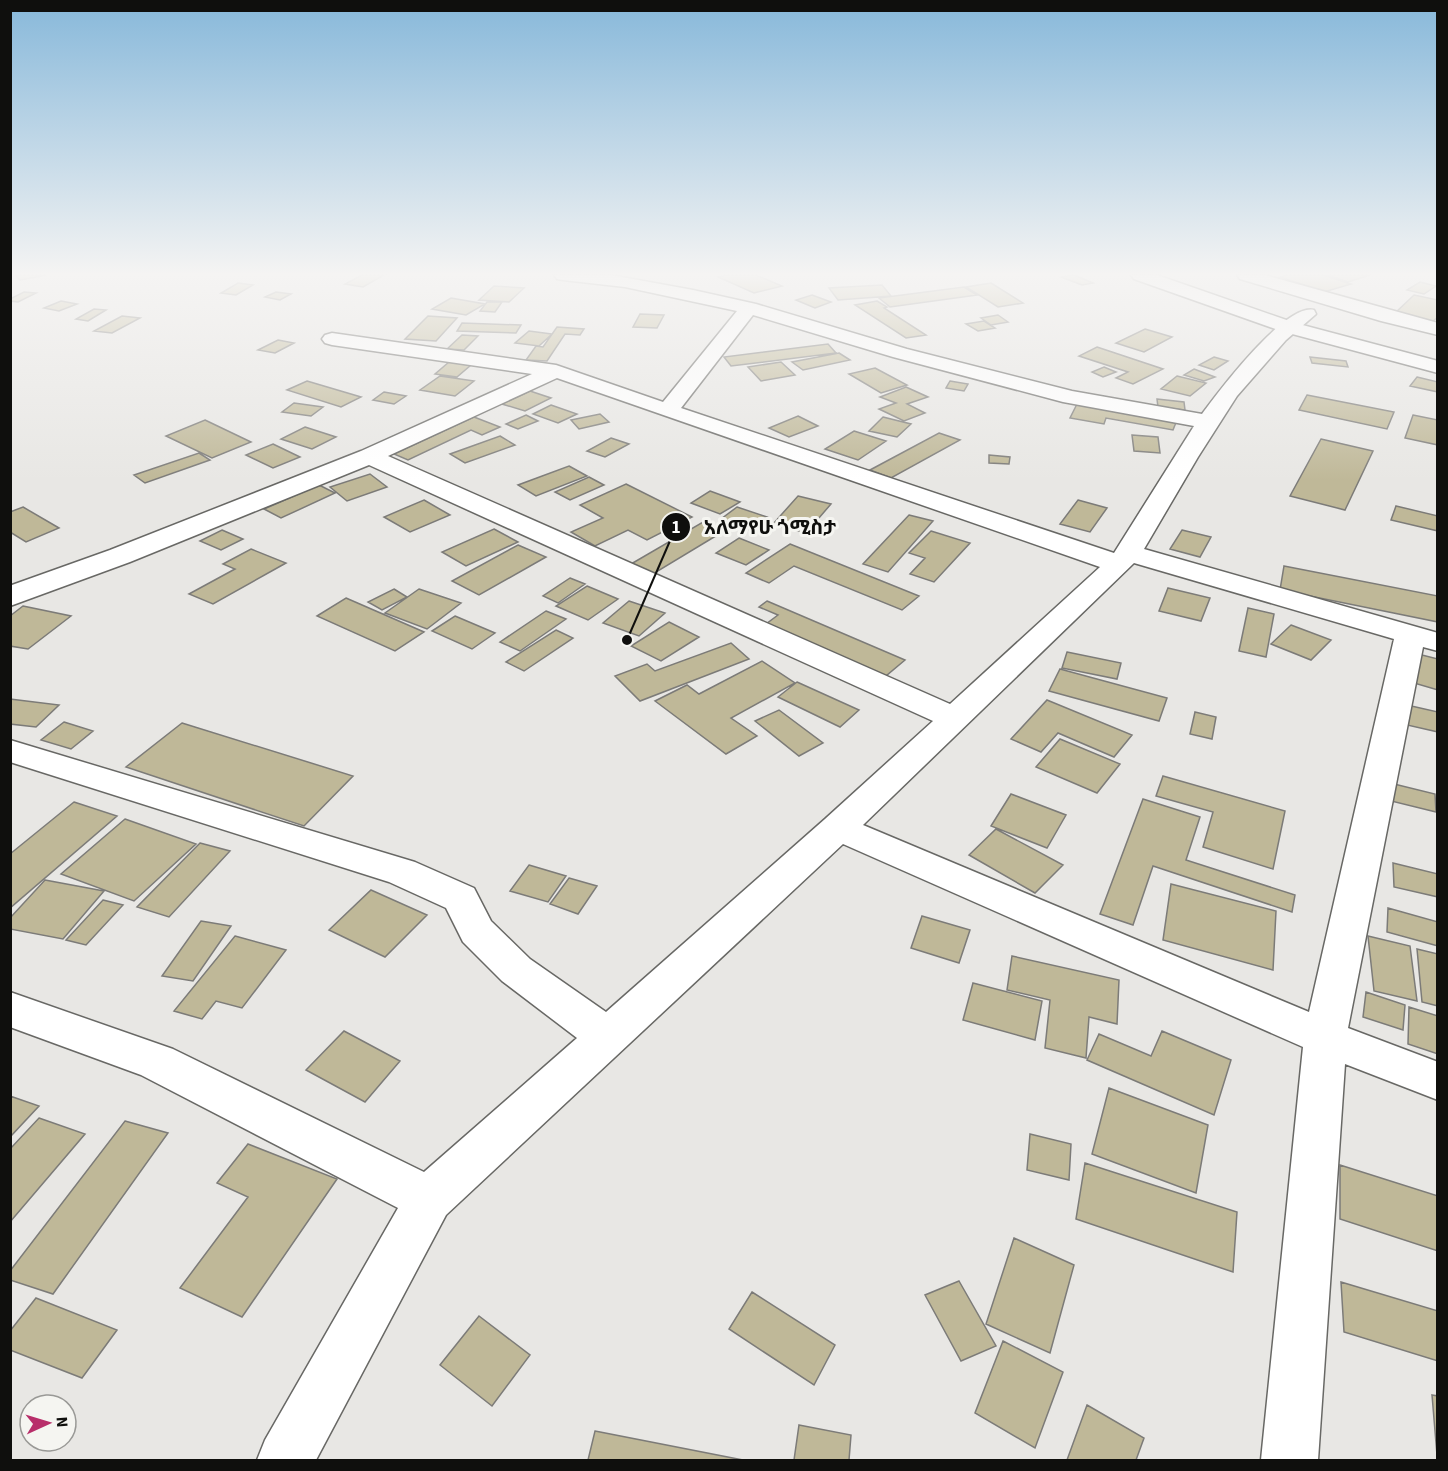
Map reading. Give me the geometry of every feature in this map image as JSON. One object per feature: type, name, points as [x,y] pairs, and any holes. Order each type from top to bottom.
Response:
[{"type":"main road","points":[[365,344],[556,371],[667,411],[1124,558],[1424,639],[1324,1038],[1290,1461]]},
{"type":"main road","points":[[667,411],[721,344]]},
{"type":"main road","points":[[869,344],[1071,398],[1208,422]]},
{"type":"main road","points":[[285,1461],[429,1199],[838,828],[1124,558],[1208,422],[1271,344]]},
{"type":"main road","points":[[1367,344],[1437,367]]},
{"type":"main road","points":[[1411,344],[1437,349]]},
{"type":"main road","points":[[10,598],[22,591],[120,556],[369,456],[556,371]]},
{"type":"main road","points":[[369,456],[954,718]]},
{"type":"main road","points":[[10,751],[402,872],[460,898],[477,931],[516,970],[608,1037]]},
{"type":"main road","points":[[838,828],[1324,1038],[1437,1081]]},
{"type":"main road","points":[[10,1009],[157,1062],[429,1199]]},
{"type":"building","points":[[271,344],[293,344],[275,353],[258,350]]},
{"type":"building","points":[[453,344],[470,344],[464,350],[447,349]]},
{"type":"building","points":[[520,344],[542,344],[539,346]]},
{"type":"building","points":[[545,344],[559,344],[547,361],[526,360],[536,346],[543,347]]},
{"type":"building","points":[[828,344],[836,353],[731,366],[724,357]]},
{"type":"building","points":[[1118,344],[1160,344],[1144,352]]},
{"type":"building","points":[[1097,347],[1163,369],[1133,384],[1116,378],[1128,372],[1079,356]]},
{"type":"building","points":[[839,353],[850,360],[803,370],[792,362]]},
{"type":"building","points":[[1214,357],[1228,361],[1214,370],[1199,365]]},
{"type":"building","points":[[1310,357],[1346,361],[1348,367],[1312,363]]},
{"type":"building","points":[[449,362],[471,365],[457,377],[435,374]]},
{"type":"building","points":[[781,362],[795,375],[761,381],[748,367]]},
{"type":"building","points":[[1104,367],[1116,372],[1103,377],[1092,372]]},
{"type":"building","points":[[875,368],[907,385],[881,393],[849,374]]},
{"type":"building","points":[[1194,369],[1215,377],[1204,381],[1184,375]]},
{"type":"building","points":[[440,376],[474,381],[455,396],[420,390]]},
{"type":"building","points":[[1177,376],[1206,383],[1190,396],[1161,389]]},
{"type":"building","points":[[1417,377],[1438,382],[1438,392],[1410,386]]},
{"type":"building","points":[[307,381],[361,397],[341,407],[287,390]]},
{"type":"building","points":[[950,381],[968,384],[964,391],[946,388]]},
{"type":"building","points":[[906,387],[928,397],[907,404],[925,413],[904,421],[879,409],[896,403],[880,397]]},
{"type":"building","points":[[530,391],[551,398],[525,411],[502,404]]},
{"type":"building","points":[[384,392],[406,396],[394,404],[373,400]]},
{"type":"building","points":[[1307,395],[1394,412],[1387,429],[1299,410]]},
{"type":"building","points":[[1157,399],[1184,402],[1185,410],[1158,407]]},
{"type":"building","points":[[294,403],[323,407],[311,416],[282,412]]},
{"type":"building","points":[[1077,404],[1177,420],[1173,430],[1106,418],[1104,424],[1070,418]]},
{"type":"building","points":[[551,405],[577,414],[558,423],[533,414]]},
{"type":"building","points":[[600,414],[609,422],[579,429],[571,420]]},
{"type":"building","points":[[526,415],[538,421],[518,429],[506,424]]},
{"type":"building","points":[[1413,415],[1438,420],[1438,445],[1405,438]]},
{"type":"building","points":[[798,416],[818,426],[789,437],[769,428]]},
{"type":"building","points":[[474,417],[500,427],[482,435],[471,430],[408,460],[394,454]]},
{"type":"building","points":[[883,417],[911,424],[897,437],[869,431]]},
{"type":"building","points":[[205,420],[251,442],[212,458],[166,436]]},
{"type":"building","points":[[305,427],[336,437],[312,449],[281,439]]},
{"type":"building","points":[[854,431],[886,441],[858,460],[825,449]]},
{"type":"building","points":[[939,433],[960,440],[891,478],[870,470]]},
{"type":"building","points":[[1132,435],[1158,437],[1160,453],[1134,451]]},
{"type":"building","points":[[500,436],[515,445],[465,463],[450,454]]},
{"type":"building","points":[[611,438],[629,444],[605,457],[587,451]]},
{"type":"building","points":[[1321,439],[1373,451],[1345,510],[1290,496]]},
{"type":"building","points":[[273,444],[300,457],[273,468],[246,455]]},
{"type":"building","points":[[199,453],[210,460],[145,483],[134,475]]},
{"type":"building","points":[[989,455],[1010,457],[1009,464],[989,463]]},
{"type":"building","points":[[569,466],[587,476],[536,496],[518,485]]},
{"type":"building","points":[[370,474],[387,487],[347,501],[330,487]]},
{"type":"building","points":[[589,477],[604,485],[570,500],[555,492]]},
{"type":"building","points":[[626,484],[692,517],[647,540],[628,530],[595,546],[571,532],[603,518],[580,505]]},
{"type":"building","points":[[319,485],[335,493],[281,518],[264,509]]},
{"type":"building","points":[[710,491],[740,502],[720,514],[691,503]]},
{"type":"building","points":[[798,496],[831,504],[806,533],[773,524]]},
{"type":"building","points":[[424,500],[450,515],[410,532],[384,517]]},
{"type":"building","points":[[1078,500],[1107,508],[1090,532],[1060,524]]},
{"type":"building","points":[[1396,506],[1438,516],[1438,531],[1391,520]]},
{"type":"building","points":[[23,507],[59,528],[26,542],[10,532],[10,512]]},
{"type":"building","points":[[737,507],[767,517],[750,530],[721,519]]},
{"type":"building","points":[[909,515],[933,521],[888,572],[863,564]]},
{"type":"building","points":[[703,522],[724,531],[653,574],[631,564]]},
{"type":"building","points":[[494,529],[518,542],[466,566],[442,552]]},
{"type":"building","points":[[222,530],[243,539],[221,550],[200,541]]},
{"type":"building","points":[[1182,530],[1211,537],[1200,557],[1170,549]]},
{"type":"building","points":[[931,531],[970,543],[934,582],[910,574],[925,558],[909,553]]},
{"type":"building","points":[[739,538],[769,550],[746,565],[716,553]]},
{"type":"building","points":[[790,544],[919,596],[902,610],[794,566],[769,583],[746,573]]},
{"type":"building","points":[[518,545],[546,557],[479,595],[452,581]]},
{"type":"building","points":[[251,549],[286,563],[213,604],[189,594],[235,569],[223,564]]},
{"type":"building","points":[[1284,566],[1438,596],[1438,622],[1280,590]]},
{"type":"building","points":[[570,578],[585,584],[558,603],[543,596]]},
{"type":"building","points":[[587,586],[618,599],[588,620],[556,606]]},
{"type":"building","points":[[1168,588],[1210,598],[1201,621],[1159,611]]},
{"type":"building","points":[[394,589],[407,597],[382,610],[368,602]]},
{"type":"building","points":[[419,589],[461,603],[427,629],[385,613]]},
{"type":"building","points":[[346,598],[424,632],[395,651],[317,616]]},
{"type":"building","points":[[629,601],[665,613],[639,636],[603,623]]},
{"type":"building","points":[[767,601],[905,660],[881,680],[762,627],[778,615],[759,607]]},
{"type":"building","points":[[23,606],[71,616],[28,649],[10,646],[10,616]]},
{"type":"building","points":[[1248,608],[1274,614],[1266,657],[1239,651]]},
{"type":"building","points":[[546,611],[566,619],[520,651],[500,642]]},
{"type":"building","points":[[455,616],[495,633],[472,649],[432,631]]},
{"type":"building","points":[[669,622],[699,637],[661,661],[631,646]]},
{"type":"building","points":[[1291,625],[1331,640],[1311,660],[1271,644]]},
{"type":"building","points":[[556,630],[573,638],[524,671],[506,662]]},
{"type":"building","points":[[731,643],[749,659],[640,701],[615,676],[647,664],[655,671]]},
{"type":"building","points":[[1067,652],[1121,663],[1117,679],[1062,668]]},
{"type":"building","points":[[1418,654],[1438,659],[1438,690],[1414,683]]},
{"type":"building","points":[[762,661],[795,683],[731,718],[757,736],[726,754],[655,701],[687,685],[699,694]]},
{"type":"building","points":[[1060,669],[1167,698],[1159,721],[1049,691]]},
{"type":"building","points":[[797,682],[859,710],[840,727],[778,697]]},
{"type":"building","points":[[10,699],[59,705],[36,727],[10,724]]},
{"type":"building","points":[[1047,700],[1132,735],[1114,757],[1058,733],[1041,752],[1011,739]]},
{"type":"building","points":[[1407,705],[1438,712],[1438,732],[1407,725]]},
{"type":"building","points":[[779,710],[823,743],[799,756],[755,721]]},
{"type":"building","points":[[1195,712],[1216,717],[1212,739],[1190,734]]},
{"type":"building","points":[[64,722],[93,731],[71,749],[41,740]]},
{"type":"building","points":[[182,723],[353,776],[304,826],[126,767]]},
{"type":"building","points":[[1060,739],[1120,764],[1097,793],[1036,767]]},
{"type":"building","points":[[1163,776],[1285,811],[1273,869],[1203,847],[1213,812],[1156,796]]},
{"type":"building","points":[[1386,782],[1435,794],[1436,812],[1387,800]]},
{"type":"building","points":[[1011,794],[1066,815],[1047,848],[991,826]]},
{"type":"building","points":[[1143,799],[1200,817],[1186,860],[1295,895],[1292,912],[1153,866],[1133,925],[1100,914]]},
{"type":"building","points":[[74,802],[117,816],[10,908],[10,854]]},
{"type":"building","points":[[125,819],[196,844],[134,901],[61,874]]},
{"type":"building","points":[[996,829],[1063,865],[1035,893],[969,855]]},
{"type":"building","points":[[200,843],[230,851],[169,917],[137,907]]},
{"type":"building","points":[[1393,863],[1438,874],[1438,897],[1394,887]]},
{"type":"building","points":[[529,865],[566,876],[548,902],[510,891]]},
{"type":"building","points":[[569,878],[597,886],[578,914],[550,904]]},
{"type":"building","points":[[45,880],[104,891],[63,939],[10,929],[10,918]]},
{"type":"building","points":[[1171,884],[1276,911],[1273,970],[1163,940]]},
{"type":"building","points":[[371,890],[427,915],[385,957],[329,930]]},
{"type":"building","points":[[103,900],[123,905],[86,945],[66,940]]},
{"type":"building","points":[[1388,908],[1438,922],[1438,946],[1387,932]]},
{"type":"building","points":[[922,916],[970,930],[959,963],[911,948]]},
{"type":"building","points":[[201,921],[231,926],[193,981],[162,976]]},
{"type":"building","points":[[235,936],[286,950],[242,1008],[216,1001],[202,1019],[174,1011]]},
{"type":"building","points":[[1368,936],[1410,946],[1417,1001],[1374,991]]},
{"type":"building","points":[[1417,949],[1438,954],[1438,1006],[1422,1002]]},
{"type":"building","points":[[1012,956],[1119,980],[1117,1024],[1089,1017],[1086,1058],[1045,1048],[1050,1000],[1007,990]]},
{"type":"building","points":[[973,983],[1042,1001],[1035,1040],[963,1020]]},
{"type":"building","points":[[1366,992],[1405,1005],[1403,1030],[1363,1017]]},
{"type":"building","points":[[1409,1007],[1438,1016],[1438,1054],[1408,1044]]},
{"type":"building","points":[[344,1031],[400,1061],[365,1102],[306,1070]]},
{"type":"building","points":[[1162,1031],[1231,1060],[1214,1115],[1087,1060],[1099,1034],[1151,1056]]},
{"type":"building","points":[[1109,1088],[1208,1125],[1196,1193],[1092,1154]]},
{"type":"building","points":[[10,1096],[39,1106],[10,1137]]},
{"type":"building","points":[[39,1118],[85,1134],[10,1222],[10,1149]]},
{"type":"building","points":[[125,1121],[168,1133],[53,1294],[10,1280],[10,1271]]},
{"type":"building","points":[[1030,1134],[1071,1144],[1069,1180],[1027,1170]]},
{"type":"building","points":[[248,1144],[337,1179],[242,1317],[180,1288],[248,1197],[217,1183]]},
{"type":"building","points":[[1085,1163],[1237,1212],[1233,1272],[1076,1219]]},
{"type":"building","points":[[1340,1165],[1438,1196],[1438,1251],[1340,1219]]},
{"type":"building","points":[[1014,1238],[1074,1265],[1050,1353],[986,1324]]},
{"type":"building","points":[[959,1281],[996,1346],[961,1361],[925,1295]]},
{"type":"building","points":[[1341,1282],[1438,1311],[1438,1361],[1344,1332]]},
{"type":"building","points":[[752,1292],[835,1345],[814,1385],[729,1329]]},
{"type":"building","points":[[36,1298],[117,1330],[82,1378],[10,1350],[10,1331]]},
{"type":"building","points":[[479,1316],[530,1355],[492,1406],[440,1365]]},
{"type":"building","points":[[1003,1341],[1063,1372],[1035,1448],[975,1413]]},
{"type":"building","points":[[1432,1395],[1438,1396],[1438,1455],[1437,1455]]},
{"type":"building","points":[[1087,1405],[1144,1438],[1136,1460],[1067,1460]]},
{"type":"building","points":[[799,1425],[851,1435],[849,1460],[794,1460]]},
{"type":"building","points":[[595,1431],[743,1460],[588,1460]]},
{"type":"place","name":"አለማየሁ ጎሚስታ","points":[[627,640]]}]
